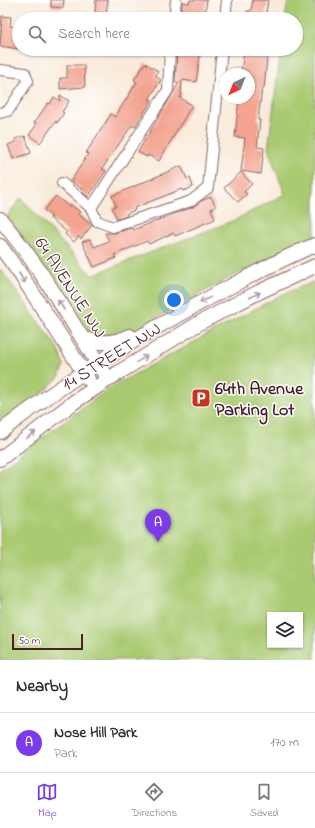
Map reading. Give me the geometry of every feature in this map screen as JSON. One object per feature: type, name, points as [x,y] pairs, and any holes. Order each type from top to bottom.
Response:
[{"type":"main road","name":"64 AVENUE NW","points":[[0,219],[14,235],[36,266],[108,379]]},
{"type":"main road","name":"14 STREET NW","points":[[0,432],[60,387],[97,362],[179,314],[256,273],[315,245]]},
{"type":"main road","name":"64 AVENUE NW","points":[[0,246],[94,388]]},
{"type":"main road","name":"14 STREET NW","points":[[0,459],[94,388],[201,322],[259,292],[315,266]]},
{"type":"main road","points":[[83,338],[104,343],[123,339],[170,315],[179,314]]},
{"type":"main road","points":[[53,326],[69,362],[69,370],[60,387]]},
{"type":"street","points":[[175,12],[176,0]]},
{"type":"street","points":[[226,12],[227,0]]},
{"type":"street","points":[[91,208],[168,90],[170,56]]},
{"type":"street","points":[[62,183],[91,208],[97,220],[113,227],[191,201],[208,188],[221,56]]},
{"type":"street","points":[[0,70],[25,73],[28,81],[8,111],[0,113]]},
{"type":"green space","points":[[288,0],[315,0],[315,238],[231,277],[129,333],[97,339],[84,328],[44,267],[7,216],[21,198],[92,275],[235,220],[285,194],[268,149],[280,56],[303,56],[303,12],[286,12]]},
{"type":"green space","points":[[0,269],[57,347],[64,365],[59,377],[49,387],[0,424]]},
{"type":"green space","points":[[315,281],[315,660],[0,660],[0,469],[111,387],[279,296]]},
{"type":"building","points":[[51,0],[64,0],[63,8],[51,7]]},
{"type":"building","points":[[96,0],[108,0],[106,12],[95,12]]},
{"type":"building","points":[[190,0],[207,0],[205,12],[181,12],[182,2],[189,3]]},
{"type":"building","points":[[253,0],[268,0],[266,12],[247,12],[251,11]]},
{"type":"building","points":[[2,16],[11,17],[10,26],[12,26],[12,48],[0,46]]},
{"type":"building","points":[[177,56],[200,56],[196,82],[182,80],[182,94],[180,98],[192,105],[159,161],[138,152],[179,83],[175,82]]},
{"type":"building","points":[[243,56],[267,56],[264,88],[262,88],[258,120],[260,120],[257,147],[264,148],[261,174],[241,171],[245,138],[235,137],[238,104],[255,104],[255,68],[242,68]]},
{"type":"building","points":[[145,63],[158,71],[156,76],[161,80],[149,99],[152,100],[135,127],[132,125],[102,169],[106,171],[88,197],[81,191],[82,189],[71,181],[88,154],[86,153],[111,114],[115,117],[137,82],[134,80]]},
{"type":"building","points":[[67,65],[84,65],[85,87],[60,89],[60,78],[67,78]]},
{"type":"building","points":[[60,95],[69,101],[62,112],[64,113],[57,123],[56,121],[40,143],[29,135],[37,124],[34,123],[54,97],[60,101]]},
{"type":"building","points":[[25,136],[31,153],[13,159],[8,145],[16,142],[15,139]]},
{"type":"building","points":[[181,166],[187,179],[190,178],[193,187],[183,191],[182,189],[134,208],[135,210],[126,214],[127,216],[117,219],[112,208],[116,206],[112,196]]},
{"type":"building","points":[[241,172],[252,184],[244,192],[247,194],[238,202],[224,188]]},
{"type":"building","points":[[56,196],[69,207],[71,205],[80,212],[78,214],[92,225],[81,239],[79,236],[74,242],[65,234],[67,232],[50,218],[52,217],[44,210]]},
{"type":"building","points":[[211,197],[216,207],[211,209],[215,219],[175,236],[173,233],[149,244],[147,241],[114,255],[116,258],[94,267],[82,242],[90,239],[94,247],[109,241],[105,233],[115,233],[132,228],[133,230],[193,207],[201,201]]},
{"type":"place","name":"64th Avenue Parking Lot","points":[[201,398]]},
{"type":"place","name":"Nose Hill Park","points":[[158,542]]}]
